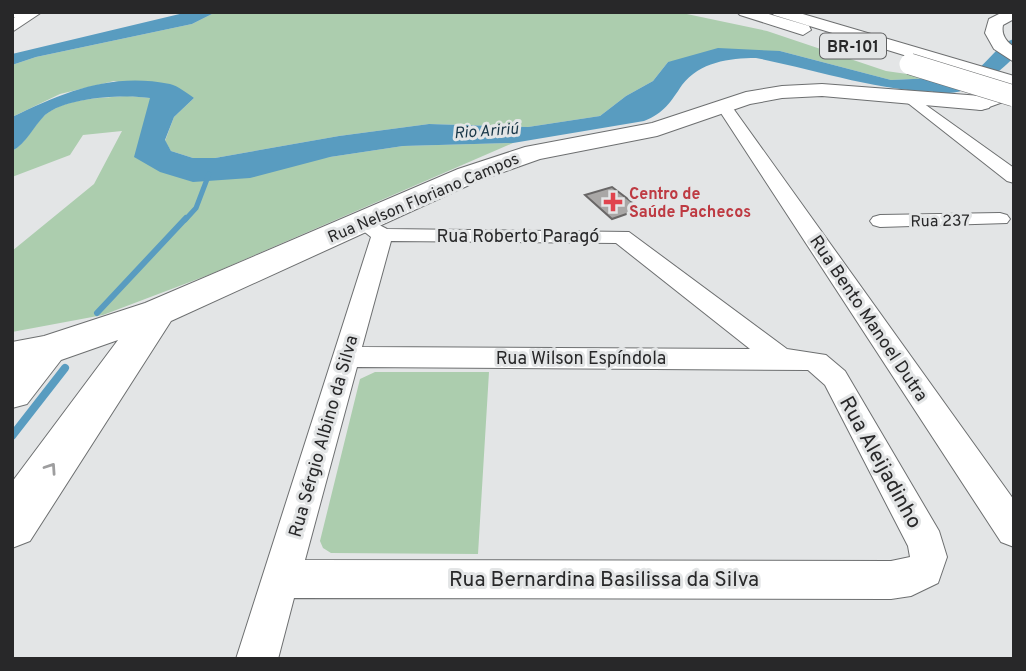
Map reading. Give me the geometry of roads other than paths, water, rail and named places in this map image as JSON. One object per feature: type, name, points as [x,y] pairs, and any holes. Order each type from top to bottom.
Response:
[{"type":"main road","name":"BR-101","points":[[745,12],[905,57],[1014,83]]},
{"type":"main road","name":"BR-101","points":[[779,12],[1014,96]]},
{"type":"main road","points":[[12,27],[33,13]]},
{"type":"main road","points":[[1014,13],[995,22],[992,30],[995,39],[1014,56]]},
{"type":"main road","name":"Rua Nelson Floriano Campos","points":[[30,353],[158,312],[372,228],[516,157],[657,129],[763,95],[811,90],[981,103],[1014,91]]},
{"type":"main road","points":[[981,103],[1014,114]]},
{"type":"main road","points":[[12,524],[158,312]]},
{"type":"main road","points":[[12,392],[30,353]]},
{"type":"street","points":[[12,14],[33,13]]},
{"type":"street","points":[[909,97],[1014,177]]},
{"type":"street","name":"Rua Bento Manoel Dutra","points":[[724,107],[1014,530]]},
{"type":"street","name":"Rua 237","points":[[880,221],[1009,223]]},
{"type":"street","name":"Rua Sérgio Albino da Silva","points":[[257,659],[346,357],[372,228]]},
{"type":"street","name":"Rua Roberto Paragó","points":[[372,228],[621,237],[781,359]]},
{"type":"street","name":"Rua Wilson Espíndola","points":[[346,357],[781,359],[816,362]]},
{"type":"street","name":"Rua Aleijadinho","points":[[816,362],[835,378],[926,543],[929,557],[925,570]]},
{"type":"street","name":"Rua Bernardina Basilissa da Silva","points":[[281,579],[891,580],[911,577],[925,570]]},
{"type":"water","points":[[188,12],[216,12],[192,24],[36,57],[12,65],[12,54]]},
{"type":"water","points":[[718,48],[780,51],[891,80],[935,78],[973,90],[945,92],[890,88],[756,58],[736,59],[706,66],[697,71],[662,111],[644,121],[513,143],[403,146],[330,157],[250,178],[193,182],[160,172],[134,157],[150,98],[126,96],[96,98],[54,109],[45,115],[26,139],[12,151],[12,117],[69,92],[108,83],[148,81],[170,84],[194,98],[174,117],[165,140],[171,151],[193,158],[215,158],[339,136],[429,124],[528,127],[600,116],[626,96],[653,81],[668,62]]},
{"type":"waterway","name":"Rio Aririú","points":[[941,87],[979,78],[994,67],[1014,45]]},
{"type":"waterway","points":[[185,220],[196,208],[209,174]]},
{"type":"waterway","points":[[97,313],[186,218]]},
{"type":"waterway","points":[[12,436],[65,368]]},
{"type":"place","name":"Centro de Saúde Pachecos","points":[[613,202]]}]
